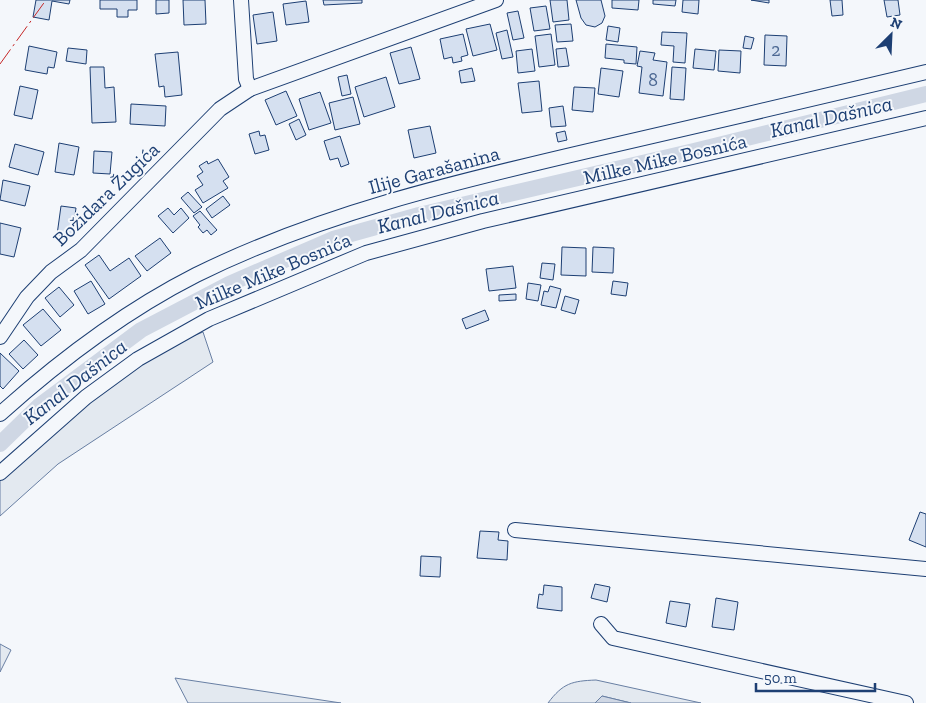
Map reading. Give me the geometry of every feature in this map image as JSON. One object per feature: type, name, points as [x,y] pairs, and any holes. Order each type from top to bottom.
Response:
[{"type":"street","points":[[241,0],[246,79],[250,89]]},
{"type":"street","name":"Božidara Žugića","points":[[0,337],[27,297],[51,272],[88,244],[220,109],[250,89],[496,0]]},
{"type":"street","name":"Ilije Garašanina","points":[[0,414],[22,394],[118,321],[196,276],[316,224],[467,179],[926,72]]},
{"type":"street","name":"Milke Mike Bosnića","points":[[0,472],[86,396],[138,359],[209,319],[366,253],[483,222],[926,118]]},
{"type":"street","points":[[515,530],[926,569]]},
{"type":"street","points":[[601,624],[614,638],[906,703]]},
{"type":"shaded area","points":[[203,332],[213,362],[58,464],[0,516],[0,480],[46,437],[120,377],[174,344]]},
{"type":"shaded area","points":[[0,644],[11,650],[0,672]]},
{"type":"shaded area","points":[[175,678],[341,703],[188,703]]},
{"type":"shaded area","points":[[596,680],[701,703],[631,703],[602,696],[595,703],[548,703],[558,691],[569,684]]},
{"type":"shaded area","points":[[602,696],[631,703],[595,703]]},
{"type":"building","points":[[36,0],[70,0],[69,4],[52,1],[49,20],[33,17]]},
{"type":"building","points":[[100,0],[137,0],[137,10],[128,10],[128,17],[117,17],[117,9],[100,9]]},
{"type":"building","points":[[156,0],[169,0],[169,13],[156,14]]},
{"type":"building","points":[[183,0],[205,0],[206,24],[184,25]]},
{"type":"building","points":[[323,0],[362,0],[362,3],[324,5]]},
{"type":"building","points":[[550,0],[567,0],[569,20],[553,22]]},
{"type":"building","points":[[576,0],[601,0],[605,16],[602,23],[595,27],[586,25],[581,18]]},
{"type":"building","points":[[612,0],[639,0],[638,10],[612,8]]},
{"type":"building","points":[[653,0],[676,0],[675,6],[653,4]]},
{"type":"building","points":[[683,0],[699,0],[698,14],[682,12]]},
{"type":"building","points":[[751,0],[769,0],[769,3]]},
{"type":"building","points":[[830,0],[842,0],[843,15],[832,16]]},
{"type":"building","points":[[884,0],[898,0],[900,15],[887,17]]},
{"type":"building","points":[[306,1],[309,22],[286,25],[283,4]]},
{"type":"building","points":[[546,6],[550,29],[534,31],[530,8]]},
{"type":"building","points":[[518,11],[524,38],[513,40],[507,13]]},
{"type":"building","points":[[273,12],[277,41],[257,44],[253,15]]},
{"type":"building","points":[[490,24],[497,50],[473,56],[466,29]]},
{"type":"building","points":[[571,24],[573,41],[557,42],[555,25]]},
{"type":"building","points":[[608,26],[620,28],[618,42],[606,40]]},
{"type":"building","points":[[507,30],[513,57],[502,59],[496,33]]},
{"type":"building","points":[[662,32],[687,33],[685,63],[673,62],[674,46],[661,45]]},
{"type":"building","points":[[463,34],[468,55],[461,57],[462,61],[453,63],[452,57],[444,59],[440,39]]},
{"type":"building","points":[[551,34],[555,65],[539,67],[535,36]]},
{"type":"building","points":[[765,35],[787,36],[786,66],[764,65]]},
{"type":"building","points":[[745,36],[754,38],[751,49],[743,48]]},
{"type":"building","points":[[606,44],[637,47],[636,64],[624,63],[624,60],[605,58]]},
{"type":"building","points":[[29,46],[57,52],[54,68],[48,67],[47,74],[25,70]]},
{"type":"building","points":[[411,47],[420,79],[399,84],[390,53]]},
{"type":"building","points":[[68,48],[87,50],[86,64],[66,61]]},
{"type":"building","points":[[566,48],[569,66],[558,67],[556,49]]},
{"type":"building","points":[[532,49],[535,71],[518,73],[516,51]]},
{"type":"building","points":[[695,49],[716,51],[714,70],[693,68]]},
{"type":"building","points":[[719,50],[741,51],[740,73],[718,71]]},
{"type":"building","points":[[640,51],[655,53],[653,60],[667,62],[663,96],[639,93],[642,67],[637,66]]},
{"type":"building","points":[[178,52],[182,95],[165,97],[164,86],[159,87],[155,54]]},
{"type":"building","points":[[90,67],[104,67],[105,88],[114,87],[116,122],[92,123]]},
{"type":"building","points":[[672,67],[686,68],[684,100],[670,99]]},
{"type":"building","points":[[472,68],[475,81],[461,83],[459,71]]},
{"type":"building","points":[[601,68],[623,71],[619,97],[598,94]]},
{"type":"building","points":[[347,75],[351,94],[342,96],[338,77]]},
{"type":"building","points":[[386,77],[395,107],[364,117],[355,87]]},
{"type":"building","points":[[539,81],[542,111],[522,113],[518,83]]},
{"type":"building","points":[[20,86],[38,90],[32,119],[14,115]]},
{"type":"building","points":[[574,87],[595,88],[593,112],[572,110]]},
{"type":"building","points":[[286,91],[297,116],[276,125],[265,100]]},
{"type":"building","points":[[320,92],[331,123],[309,130],[299,99]]},
{"type":"building","points":[[353,97],[360,124],[335,130],[329,103]]},
{"type":"building","points":[[131,104],[166,106],[165,126],[130,124]]},
{"type":"building","points":[[563,106],[566,126],[551,127],[549,108]]},
{"type":"building","points":[[299,119],[306,135],[296,140],[289,124]]},
{"type":"building","points":[[430,126],[436,153],[414,158],[408,130]]},
{"type":"building","points":[[259,131],[260,136],[265,135],[269,150],[255,154],[249,134]]},
{"type":"building","points":[[565,131],[567,140],[558,142],[556,133]]},
{"type":"building","points":[[340,136],[349,164],[341,167],[338,158],[330,160],[324,141]]},
{"type":"building","points":[[59,143],[79,147],[74,175],[55,172]]},
{"type":"building","points":[[15,144],[44,152],[38,175],[9,167]]},
{"type":"building","points":[[94,151],[112,152],[110,174],[93,173]]},
{"type":"building","points":[[218,159],[229,177],[223,181],[228,188],[203,203],[195,190],[203,185],[197,176],[203,172],[199,166],[207,161],[208,164]]},
{"type":"building","points":[[3,180],[30,186],[25,206],[0,200]]},
{"type":"building","points":[[188,192],[202,207],[194,213],[181,198]]},
{"type":"building","points":[[223,196],[230,205],[212,218],[206,209]]},
{"type":"building","points":[[61,206],[76,208],[72,237],[57,235]]},
{"type":"building","points":[[168,208],[174,215],[181,208],[189,218],[173,233],[158,216]]},
{"type":"building","points":[[200,211],[217,230],[211,235],[207,230],[203,233],[198,227],[200,225],[193,216]]},
{"type":"building","points":[[0,223],[21,228],[14,257],[0,254]]},
{"type":"building","points":[[160,238],[171,253],[147,271],[135,256]]},
{"type":"building","points":[[562,247],[586,248],[586,276],[561,275]]},
{"type":"building","points":[[593,247],[614,248],[613,273],[592,272]]},
{"type":"building","points":[[99,255],[110,271],[129,258],[141,276],[109,299],[85,265]]},
{"type":"building","points":[[542,263],[555,264],[553,280],[540,278]]},
{"type":"building","points":[[513,266],[516,288],[489,291],[486,269]]},
{"type":"building","points":[[91,281],[105,304],[88,314],[74,291]]},
{"type":"building","points":[[613,281],[628,283],[626,296],[611,294]]},
{"type":"building","points":[[528,283],[541,285],[538,301],[526,299]]},
{"type":"building","points":[[550,286],[561,289],[556,308],[541,305],[544,291],[548,292]]},
{"type":"building","points":[[59,287],[74,305],[60,317],[45,298]]},
{"type":"building","points":[[516,294],[516,300],[499,301],[499,295]]},
{"type":"building","points":[[565,296],[579,300],[575,314],[561,310]]},
{"type":"building","points":[[43,309],[61,330],[41,346],[23,325]]},
{"type":"building","points":[[485,310],[489,320],[466,329],[462,319]]},
{"type":"building","points":[[24,340],[38,355],[23,369],[9,354]]},
{"type":"building","points":[[0,353],[19,371],[3,389],[0,386]]},
{"type":"building","points":[[920,512],[926,514],[926,547],[909,540]]},
{"type":"building","points":[[480,531],[499,532],[498,540],[508,541],[507,560],[477,558]]},
{"type":"building","points":[[421,556],[441,557],[440,577],[420,576]]},
{"type":"building","points":[[595,584],[610,587],[607,602],[591,598]]},
{"type":"building","points":[[544,585],[562,587],[562,611],[537,608],[539,594],[543,595]]},
{"type":"building","points":[[716,598],[738,602],[734,630],[712,627]]},
{"type":"building","points":[[670,601],[690,604],[686,627],[666,623]]},
{"type":"waterway","name":"Kanal Dašnica","points":[[0,444],[39,406],[141,330],[229,284],[333,239],[419,215],[694,151],[926,94]]},
{"type":"power","points":[[0,64],[46,0]]}]
